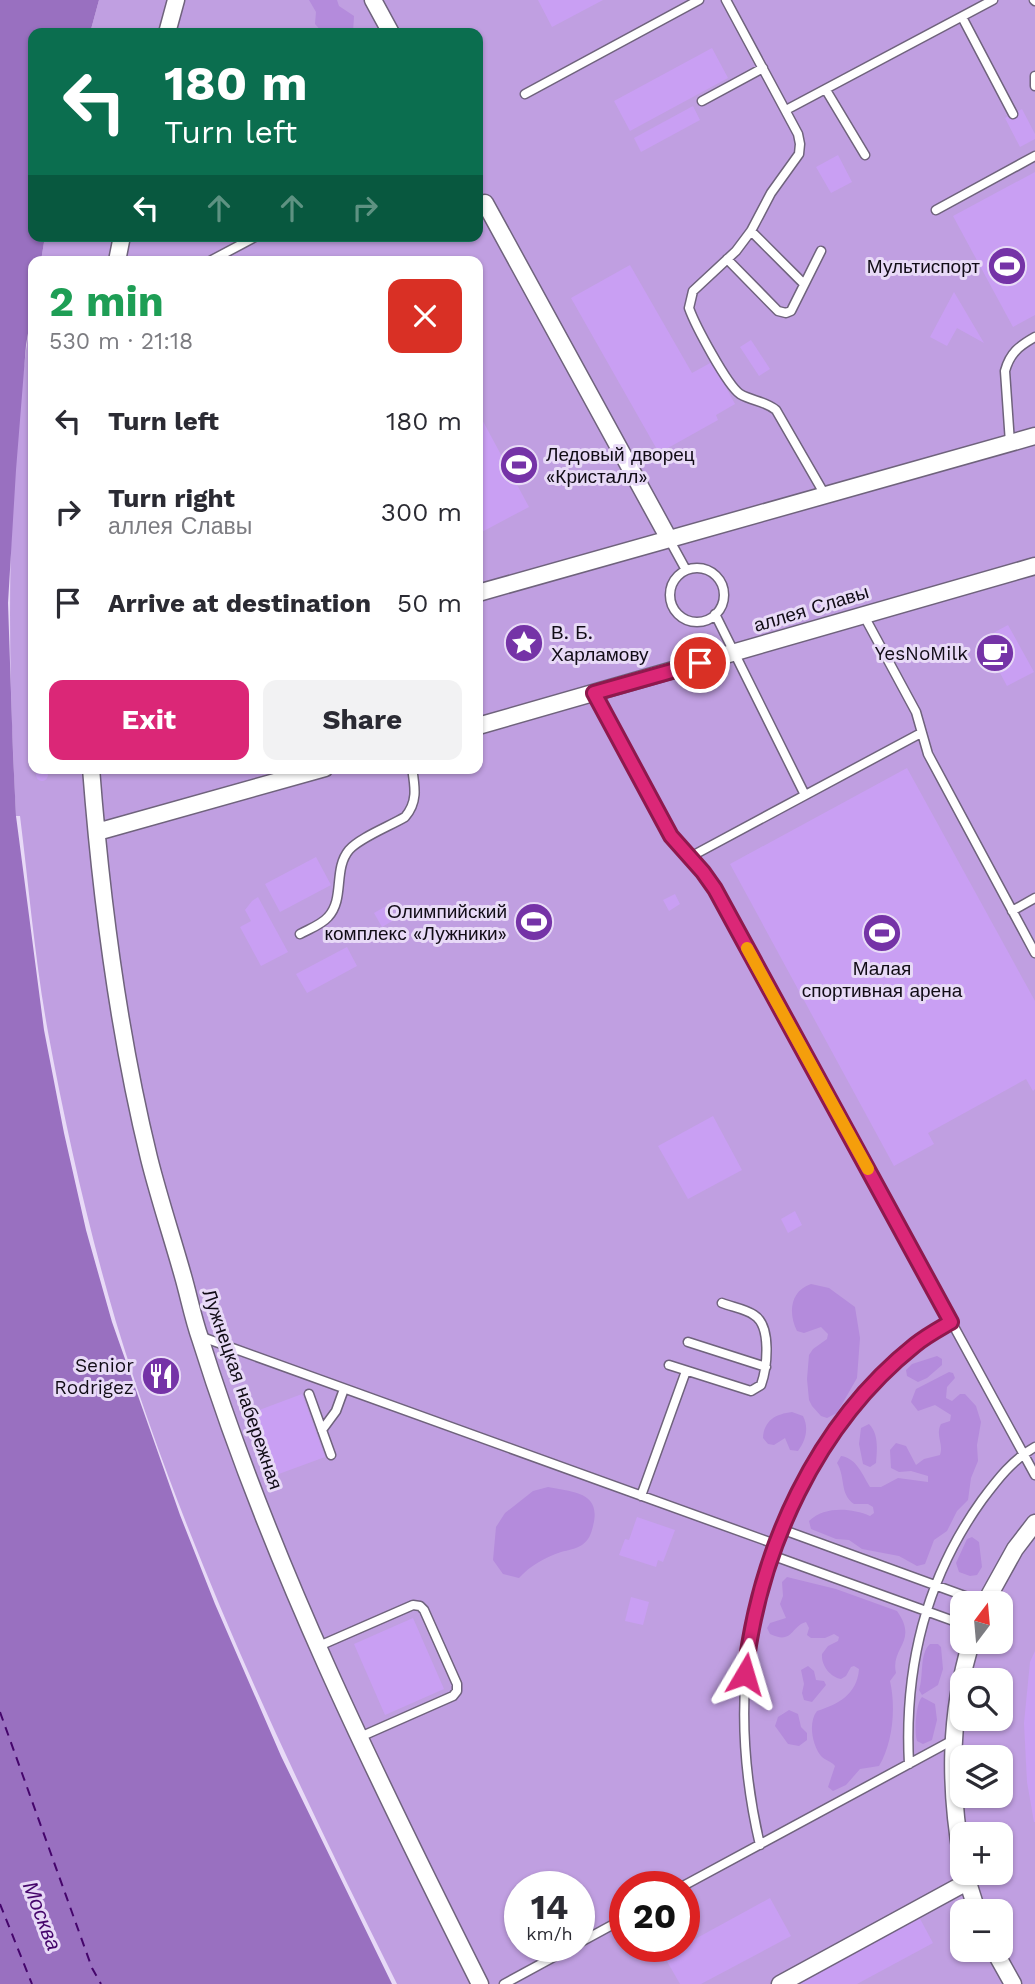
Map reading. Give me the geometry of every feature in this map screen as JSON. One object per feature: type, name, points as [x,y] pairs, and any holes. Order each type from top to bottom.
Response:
[{"type":"street","points":[[168,28],[176,0]]},
{"type":"street","points":[[373,0],[388,28]]},
{"type":"street","points":[[485,202],[669,539]]},
{"type":"street","points":[[483,592],[1035,436]]},
{"type":"street","name":"аллея Славы","points":[[483,725],[1035,566]]},
{"type":"street","name":"Лужнецкая набережная","points":[[92,774],[115,980],[149,1157],[199,1336],[265,1519],[319,1646],[360,1737],[480,1984]]},
{"type":"street","points":[[97,832],[304,774]]},
{"type":"street","points":[[992,1591],[1015,1549],[1035,1522]]},
{"type":"street","points":[[958,1822],[953,1783],[953,1740],[958,1694],[968,1654]]},
{"type":"street","points":[[780,1984],[956,1885]]},
{"type":"street","points":[[1001,1962],[1013,1984]]},
{"type":"lane","points":[[525,94],[699,0]]},
{"type":"lane","points":[[726,0],[798,134],[799,154],[771,193],[751,231],[727,259],[693,291],[689,301],[691,312],[731,386],[747,398],[765,403],[779,413],[825,495]]},
{"type":"lane","points":[[786,110],[993,0]]},
{"type":"lane","points":[[962,17],[1013,114]]},
{"type":"lane","points":[[702,101],[763,68]]},
{"type":"lane","points":[[1035,76],[1035,86]]},
{"type":"lane","points":[[826,90],[865,155]]},
{"type":"lane","points":[[936,210],[1035,156]]},
{"type":"lane","points":[[751,231],[804,284]]},
{"type":"lane","points":[[219,256],[246,242]]},
{"type":"lane","points":[[727,259],[783,313],[791,311],[821,251]]},
{"type":"lane","points":[[1010,443],[1005,371],[1007,362],[1015,349],[1035,337]]},
{"type":"lane","points":[[669,539],[686,570]]},
{"type":"lane","points":[[701,568],[715,575],[724,595],[720,609],[715,614],[702,621],[694,621],[675,611],[670,594],[672,584],[678,576],[686,570],[701,568]]},
{"type":"lane","points":[[715,614],[805,795]]},
{"type":"lane","points":[[863,614],[916,712],[928,754],[1035,953]]},
{"type":"lane","points":[[594,693],[671,836],[715,889],[1035,1475]]},
{"type":"lane","points":[[690,857],[921,733]]},
{"type":"lane","points":[[300,934],[324,921],[332,912],[337,900],[342,863],[349,850],[409,813],[415,794],[413,774]]},
{"type":"lane","points":[[1012,911],[1035,898]]},
{"type":"lane","points":[[669,1365],[751,1391],[761,1385],[766,1367],[766,1345],[760,1321],[755,1315],[722,1303]]},
{"type":"lane","points":[[760,1845],[746,1767],[743,1695],[751,1630],[775,1544],[815,1462],[852,1410],[902,1356],[921,1340],[951,1322]]},
{"type":"lane","points":[[199,1336],[775,1544]]},
{"type":"lane","points":[[688,1342],[766,1367]]},
{"type":"lane","points":[[641,1496],[686,1371]]},
{"type":"lane","points":[[322,1430],[336,1411],[344,1389]]},
{"type":"lane","points":[[309,1394],[331,1455]]},
{"type":"lane","points":[[909,1764],[909,1691],[914,1654],[935,1585],[950,1552],[975,1510],[995,1483],[1023,1454],[1035,1447]]},
{"type":"lane","points":[[781,1529],[952,1591]]},
{"type":"lane","points":[[771,1555],[950,1620]]},
{"type":"lane","points":[[319,1646],[413,1605],[420,1605],[424,1610],[457,1685],[457,1691],[453,1696],[360,1737]]},
{"type":"lane","points":[[700,1877],[953,1740]]},
{"type":"lane","points":[[504,1984],[545,1962]]},
{"type":"shaded area","name":"Олимпийский комплекс «Лужники»","points":[[99,0],[1035,0],[1035,1984],[397,1984],[318,1823],[207,1576],[174,1492],[116,1322],[96,1250],[55,1068],[43,1005],[20,816],[16,816],[11,688],[11,559],[17,431],[28,339],[28,774],[483,774],[483,256],[42,256],[44,242],[483,242],[483,28],[91,28]]},
{"type":"shaded area","points":[[309,0],[337,0],[339,6],[354,16],[353,28],[319,28],[315,24],[316,12]]},
{"type":"shaded area","points":[[811,1284],[829,1288],[855,1307],[860,1338],[857,1378],[837,1413],[827,1418],[821,1416],[812,1406],[807,1379],[809,1355],[827,1339],[828,1334],[821,1327],[804,1333],[797,1331],[792,1317],[795,1297]]},
{"type":"shaded area","points":[[937,1356],[942,1359],[942,1365],[927,1378],[918,1382],[907,1376],[906,1370],[912,1364]]},
{"type":"shaded area","points":[[949,1372],[953,1373],[955,1378],[947,1387],[946,1398],[952,1401],[960,1394],[965,1394],[976,1406],[981,1422],[977,1445],[978,1461],[971,1478],[968,1500],[957,1511],[947,1531],[934,1540],[925,1564],[917,1566],[899,1556],[862,1549],[849,1540],[836,1539],[811,1529],[809,1521],[830,1511],[855,1511],[870,1516],[874,1513],[873,1507],[868,1504],[854,1504],[846,1495],[837,1463],[841,1456],[847,1457],[855,1464],[870,1487],[881,1487],[898,1478],[928,1482],[928,1476],[911,1471],[899,1472],[891,1468],[890,1450],[896,1443],[906,1446],[916,1465],[924,1459],[940,1455],[939,1428],[941,1424],[950,1421],[951,1415],[935,1405],[918,1411],[911,1402],[916,1389]]},
{"type":"shaded area","points":[[792,1412],[803,1416],[806,1425],[805,1438],[798,1451],[790,1450],[785,1438],[774,1445],[768,1444],[763,1438],[768,1422],[776,1416]]},
{"type":"shaded area","points":[[869,1424],[876,1437],[877,1448],[876,1463],[870,1467],[863,1464],[859,1444],[861,1428]]},
{"type":"shaded area","points":[[548,1487],[576,1493],[589,1500],[595,1515],[589,1537],[580,1546],[538,1562],[519,1578],[503,1574],[493,1560],[496,1527],[505,1513],[533,1491]]},
{"type":"shaded area","points":[[972,1537],[979,1542],[982,1567],[977,1575],[970,1576],[959,1572],[956,1563],[967,1539]]},
{"type":"shaded area","points":[[787,1577],[836,1589],[897,1611],[905,1630],[895,1664],[896,1673],[890,1681],[892,1725],[884,1757],[879,1766],[860,1769],[846,1785],[833,1791],[828,1787],[835,1766],[823,1758],[813,1740],[814,1716],[817,1711],[839,1701],[850,1692],[855,1686],[859,1669],[851,1667],[841,1679],[830,1673],[823,1662],[822,1654],[828,1646],[838,1641],[839,1637],[834,1634],[825,1638],[811,1638],[807,1635],[809,1628],[806,1622],[788,1636],[770,1634],[767,1628],[770,1623],[786,1618],[780,1604],[783,1596],[782,1582]]},
{"type":"shaded area","points":[[930,1644],[938,1644],[941,1647],[943,1669],[938,1685],[922,1695],[919,1690],[923,1659]]},
{"type":"shaded area","points":[[808,1666],[814,1671],[816,1680],[824,1681],[826,1685],[812,1702],[804,1700],[802,1693],[804,1684],[801,1670]]},
{"type":"shaded area","points":[[922,1697],[935,1704],[937,1720],[932,1740],[923,1744],[917,1741],[916,1731],[917,1711]]},
{"type":"shaded area","points":[[789,1710],[798,1714],[801,1727],[807,1733],[807,1740],[799,1746],[788,1744],[775,1726],[778,1717]]},
{"type":"water","name":"Москва","points":[[0,0],[99,0],[91,28],[28,28],[28,242],[44,242],[42,256],[28,256],[28,333],[8,603],[16,816],[44,1030],[86,1230],[112,1322],[180,1515],[215,1604],[281,1756],[392,1984],[0,1984]]},
{"type":"building","points":[[538,0],[603,0],[552,27]]},
{"type":"building","points":[[712,48],[728,78],[630,131],[614,101]]},
{"type":"building","points":[[693,106],[700,120],[641,152],[634,138]]},
{"type":"building","points":[[1022,109],[1035,139],[1020,147],[1005,118]]},
{"type":"building","points":[[838,155],[852,182],[831,193],[816,167]]},
{"type":"building","name":"Мультиспорт","points":[[1035,172],[1035,315],[1013,327],[953,216]]},
{"type":"building","points":[[630,265],[692,373],[712,362],[735,404],[716,415],[718,420],[659,453],[571,298]]},
{"type":"building","points":[[954,292],[984,343],[957,328],[947,346],[930,337]]},
{"type":"building","points":[[751,340],[770,369],[759,376],[740,347]]},
{"type":"building","points":[[483,421],[529,507],[483,531]]},
{"type":"building","points":[[1008,625],[1034,672],[1007,686],[982,639]]},
{"type":"building","name":"Малая спортивная арена","points":[[907,768],[1035,1001],[1035,1089],[1033,1091],[1026,1079],[928,1133],[934,1144],[894,1166],[730,864]]},
{"type":"building","points":[[36,774],[48,774],[42,781],[36,775]]},
{"type":"building","points":[[316,857],[331,885],[280,912],[265,884]]},
{"type":"building","points":[[675,894],[680,904],[669,911],[663,900]]},
{"type":"building","points":[[258,897],[288,952],[261,966],[240,927],[251,921],[245,910]]},
{"type":"building","points":[[386,906],[394,920],[382,927],[374,913]]},
{"type":"building","points":[[347,947],[357,966],[307,993],[296,974]]},
{"type":"building","points":[[713,1116],[742,1170],[688,1199],[658,1146]]},
{"type":"building","points":[[795,1211],[802,1225],[788,1233],[781,1219]]},
{"type":"building","points":[[302,1394],[325,1457],[276,1475],[254,1412]]},
{"type":"building","points":[[637,1517],[675,1530],[663,1562],[658,1560],[656,1567],[619,1555],[625,1539],[629,1540]]},
{"type":"building","points":[[631,1597],[649,1602],[643,1625],[625,1621]]},
{"type":"building","points":[[413,1618],[444,1689],[385,1715],[354,1644]]},
{"type":"building","points":[[1035,1651],[1034,1822],[1027,1782],[1024,1723],[1030,1662]]},
{"type":"building","points":[[770,1898],[791,1936],[701,1984],[680,1984],[667,1962],[700,1962],[700,1936]]},
{"type":"building","points":[[918,1915],[933,1943],[857,1984],[790,1984]]},
{"type":"ferry route","points":[[0,1712],[92,1968],[101,1984]]},
{"type":"ferry route","points":[[0,1904],[32,1984]]},
{"type":"slow traffic","points":[[747,948],[868,1169]]},
{"type":"place","name":"Мультиспорт","points":[[1007,266]]},
{"type":"place","name":"Ледовый дворец «Кристалл»","points":[[519,465]]},
{"type":"place","name":"В. Б. Харламову","points":[[524,643]]},
{"type":"place","name":"YesNoMilk","points":[[995,653]]},
{"type":"place","name":"Олимпийский комплекс «Лужники»","points":[[534,922]]},
{"type":"place","name":"Малая спортивная арена","points":[[882,933]]},
{"type":"place","name":"Senior Rodrigez","points":[[161,1376]]},
{"type":"route","points":[[700,663],[594,693],[671,836],[715,889],[951,1322],[921,1340],[892,1366],[845,1418],[815,1462],[791,1506],[766,1569],[751,1630],[745,1674]]}]
